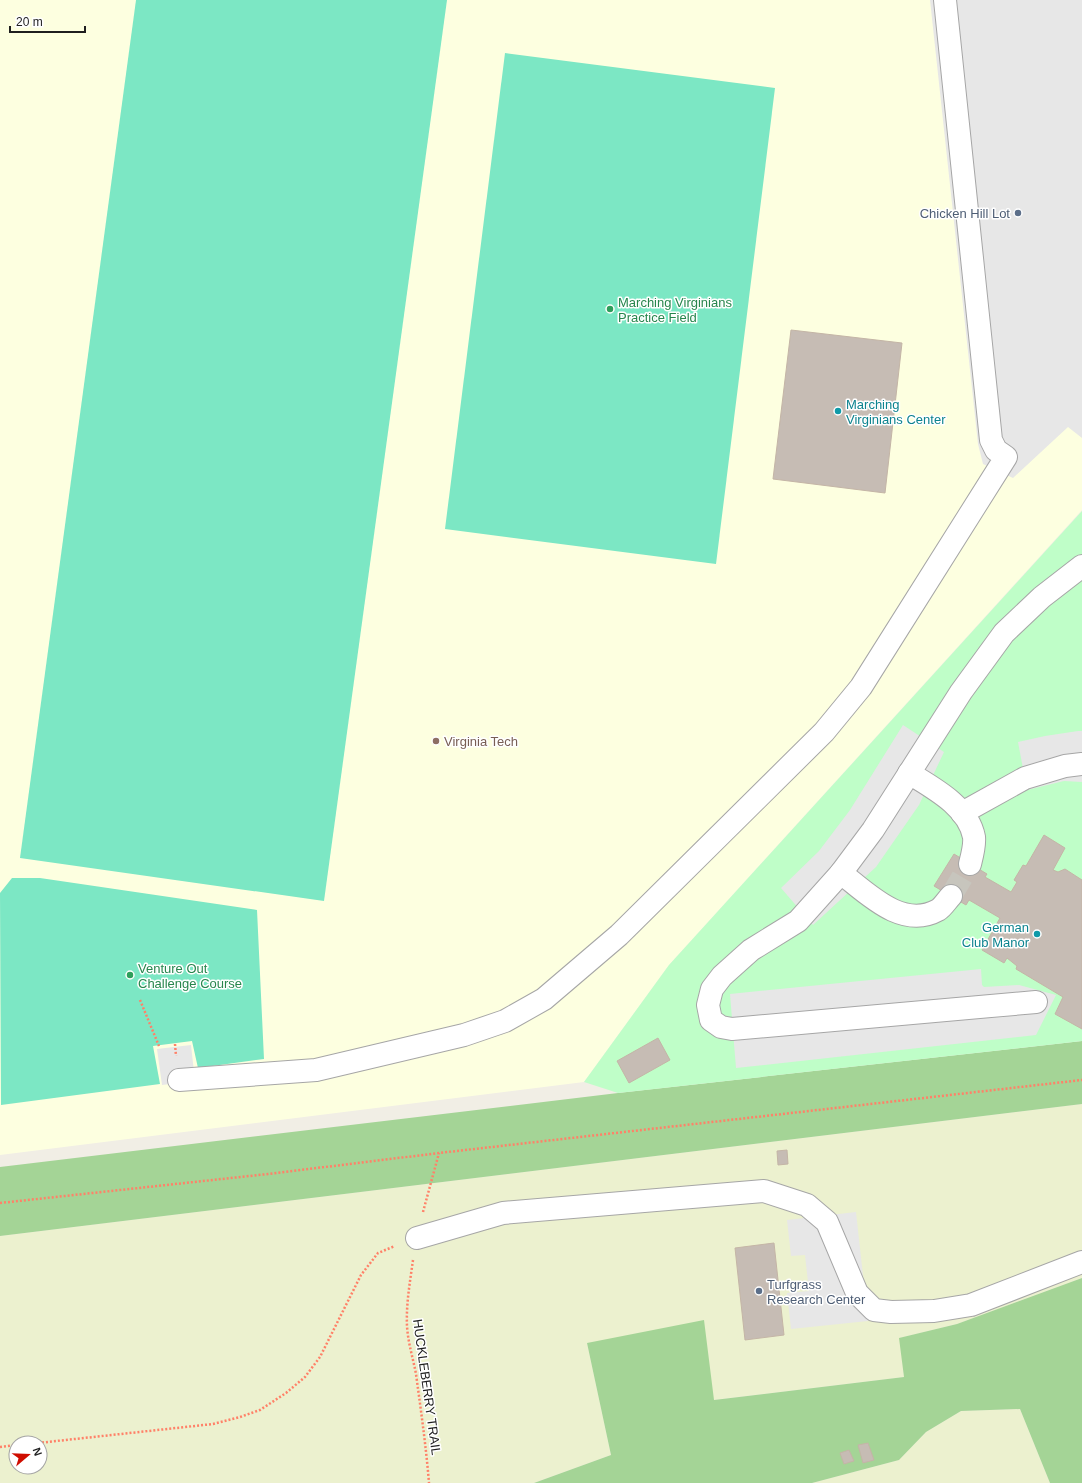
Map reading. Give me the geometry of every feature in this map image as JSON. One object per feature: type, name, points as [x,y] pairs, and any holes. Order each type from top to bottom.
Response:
[{"type":"lane","points":[[179,1080],[316,1070],[464,1035],[505,1021],[544,999],[619,935],[824,732],[861,687],[1006,457],[996,450],[991,440],[945,0]]},
{"type":"lane","points":[[1036,1002],[732,1029],[721,1027],[711,1020],[708,1005],[712,989],[722,976],[751,950],[798,921],[841,873],[873,830],[961,692],[1004,633],[1042,597],[1082,566]]},
{"type":"lane","points":[[962,813],[1025,778],[1065,766],[1082,764]]},
{"type":"lane","points":[[909,773],[952,802],[971,826],[974,838],[970,864]]},
{"type":"lane","points":[[841,873],[884,905],[909,916],[926,915],[940,910],[951,896]]},
{"type":"lane","points":[[417,1238],[503,1213],[764,1191],[807,1205],[827,1222],[857,1293],[874,1310],[891,1312],[934,1311],[971,1304],[1082,1262]]},
{"type":"path","points":[[140,1000],[159,1046]]},
{"type":"path","points":[[0,1203],[268,1174],[439,1153],[1082,1080]]},
{"type":"path","name":"HUCKLEBERRY TRAIL","points":[[429,1483],[425,1436],[415,1372],[408,1340],[407,1309],[417,1238],[439,1153]]},
{"type":"path","points":[[48,1442],[213,1424],[260,1410],[291,1389],[304,1377],[320,1357],[361,1275],[378,1253],[417,1238]]},
{"type":"shaded area","name":"Virginia Tech","points":[[0,0],[1082,0],[1082,510],[669,965],[584,1082],[0,1155]]},
{"type":"shaded area","name":"Chicken Hill Lot","points":[[930,0],[1082,0],[1082,438],[1068,427],[1013,478],[983,464],[978,444]]},
{"type":"shaded area","points":[[903,725],[944,752],[919,805],[876,867],[813,925],[781,888],[819,851],[850,810]]},
{"type":"shaded area","points":[[1082,731],[1082,782],[1064,781],[1027,790],[1018,742]]},
{"type":"shaded area","points":[[981,969],[982,985],[984,987],[1019,985],[1056,995],[1036,1035],[736,1068],[730,994]]},
{"type":"shaded area","points":[[191,1045],[195,1081],[162,1085],[157,1049]]},
{"type":"shaded area","points":[[1082,1104],[1082,1278],[957,1324],[900,1338],[904,1377],[714,1400],[587,1343],[611,1455],[534,1483],[0,1483],[0,1236]]},
{"type":"shaded area","points":[[856,1212],[868,1321],[791,1329],[787,1293],[809,1291],[805,1255],[791,1256],[787,1220]]},
{"type":"shaded area","points":[[1020,1409],[1050,1483],[812,1483],[899,1460],[926,1432],[961,1411]]},
{"type":"green space","points":[[136,0],[447,0],[324,901],[20,858]]},
{"type":"green space","name":"Marching Virginians Practice Field","points":[[505,53],[775,88],[716,564],[445,529]]},
{"type":"green space","points":[[1082,511],[1082,1041],[618,1093],[584,1082],[669,965]]},
{"type":"green space","name":"Venture Out Challenge Course","points":[[12,878],[40,878],[257,910],[264,1059],[198,1068],[192,1041],[153,1046],[160,1084],[1,1105],[0,893]]},
{"type":"green space","points":[[1082,1041],[1082,1104],[0,1236],[0,1167],[618,1093]]},
{"type":"green space","points":[[1082,1278],[1082,1483],[1050,1483],[1020,1409],[961,1411],[926,1432],[899,1460],[812,1483],[534,1483],[611,1455],[587,1343],[704,1320],[714,1400],[904,1377],[899,1338],[957,1324]]},
{"type":"building","name":"Marching Virginians Center","points":[[791,330],[902,343],[885,493],[773,479]]},
{"type":"building","name":"German Club Manor","points":[[1044,835],[1065,848],[1053,870],[1058,872],[1065,869],[1082,880],[1082,1029],[1055,1014],[1063,997],[1016,969],[1017,966],[1007,958],[1004,963],[982,950],[1000,918],[969,900],[966,905],[934,886],[954,854],[987,874],[985,877],[1011,892],[1017,882],[1014,880],[1023,865],[1026,866]]},
{"type":"building","points":[[658,1038],[670,1060],[629,1083],[617,1061]]},
{"type":"building","points":[[787,1150],[788,1164],[778,1165],[777,1151]]},
{"type":"building","name":"Turfgrass Research Center","points":[[774,1243],[784,1335],[745,1340],[735,1248]]},
{"type":"building","points":[[868,1443],[874,1460],[863,1463],[858,1445]]},
{"type":"building","points":[[849,1450],[854,1461],[844,1464],[840,1453]]},
{"type":"tunnel","points":[[951,896],[970,864]]},
{"type":"place","name":"Chicken Hill Lot","points":[[1018,213]]},
{"type":"place","name":"Marching Virginians Practice Field","points":[[610,309]]},
{"type":"place","name":"Marching Virginians Center","points":[[838,411]]},
{"type":"place","name":"Virginia Tech","points":[[436,741]]},
{"type":"place","name":"German Club Manor","points":[[1037,934]]},
{"type":"place","name":"Venture Out Challenge Course","points":[[130,975]]},
{"type":"place","name":"Turfgrass Research Center","points":[[759,1291]]}]
